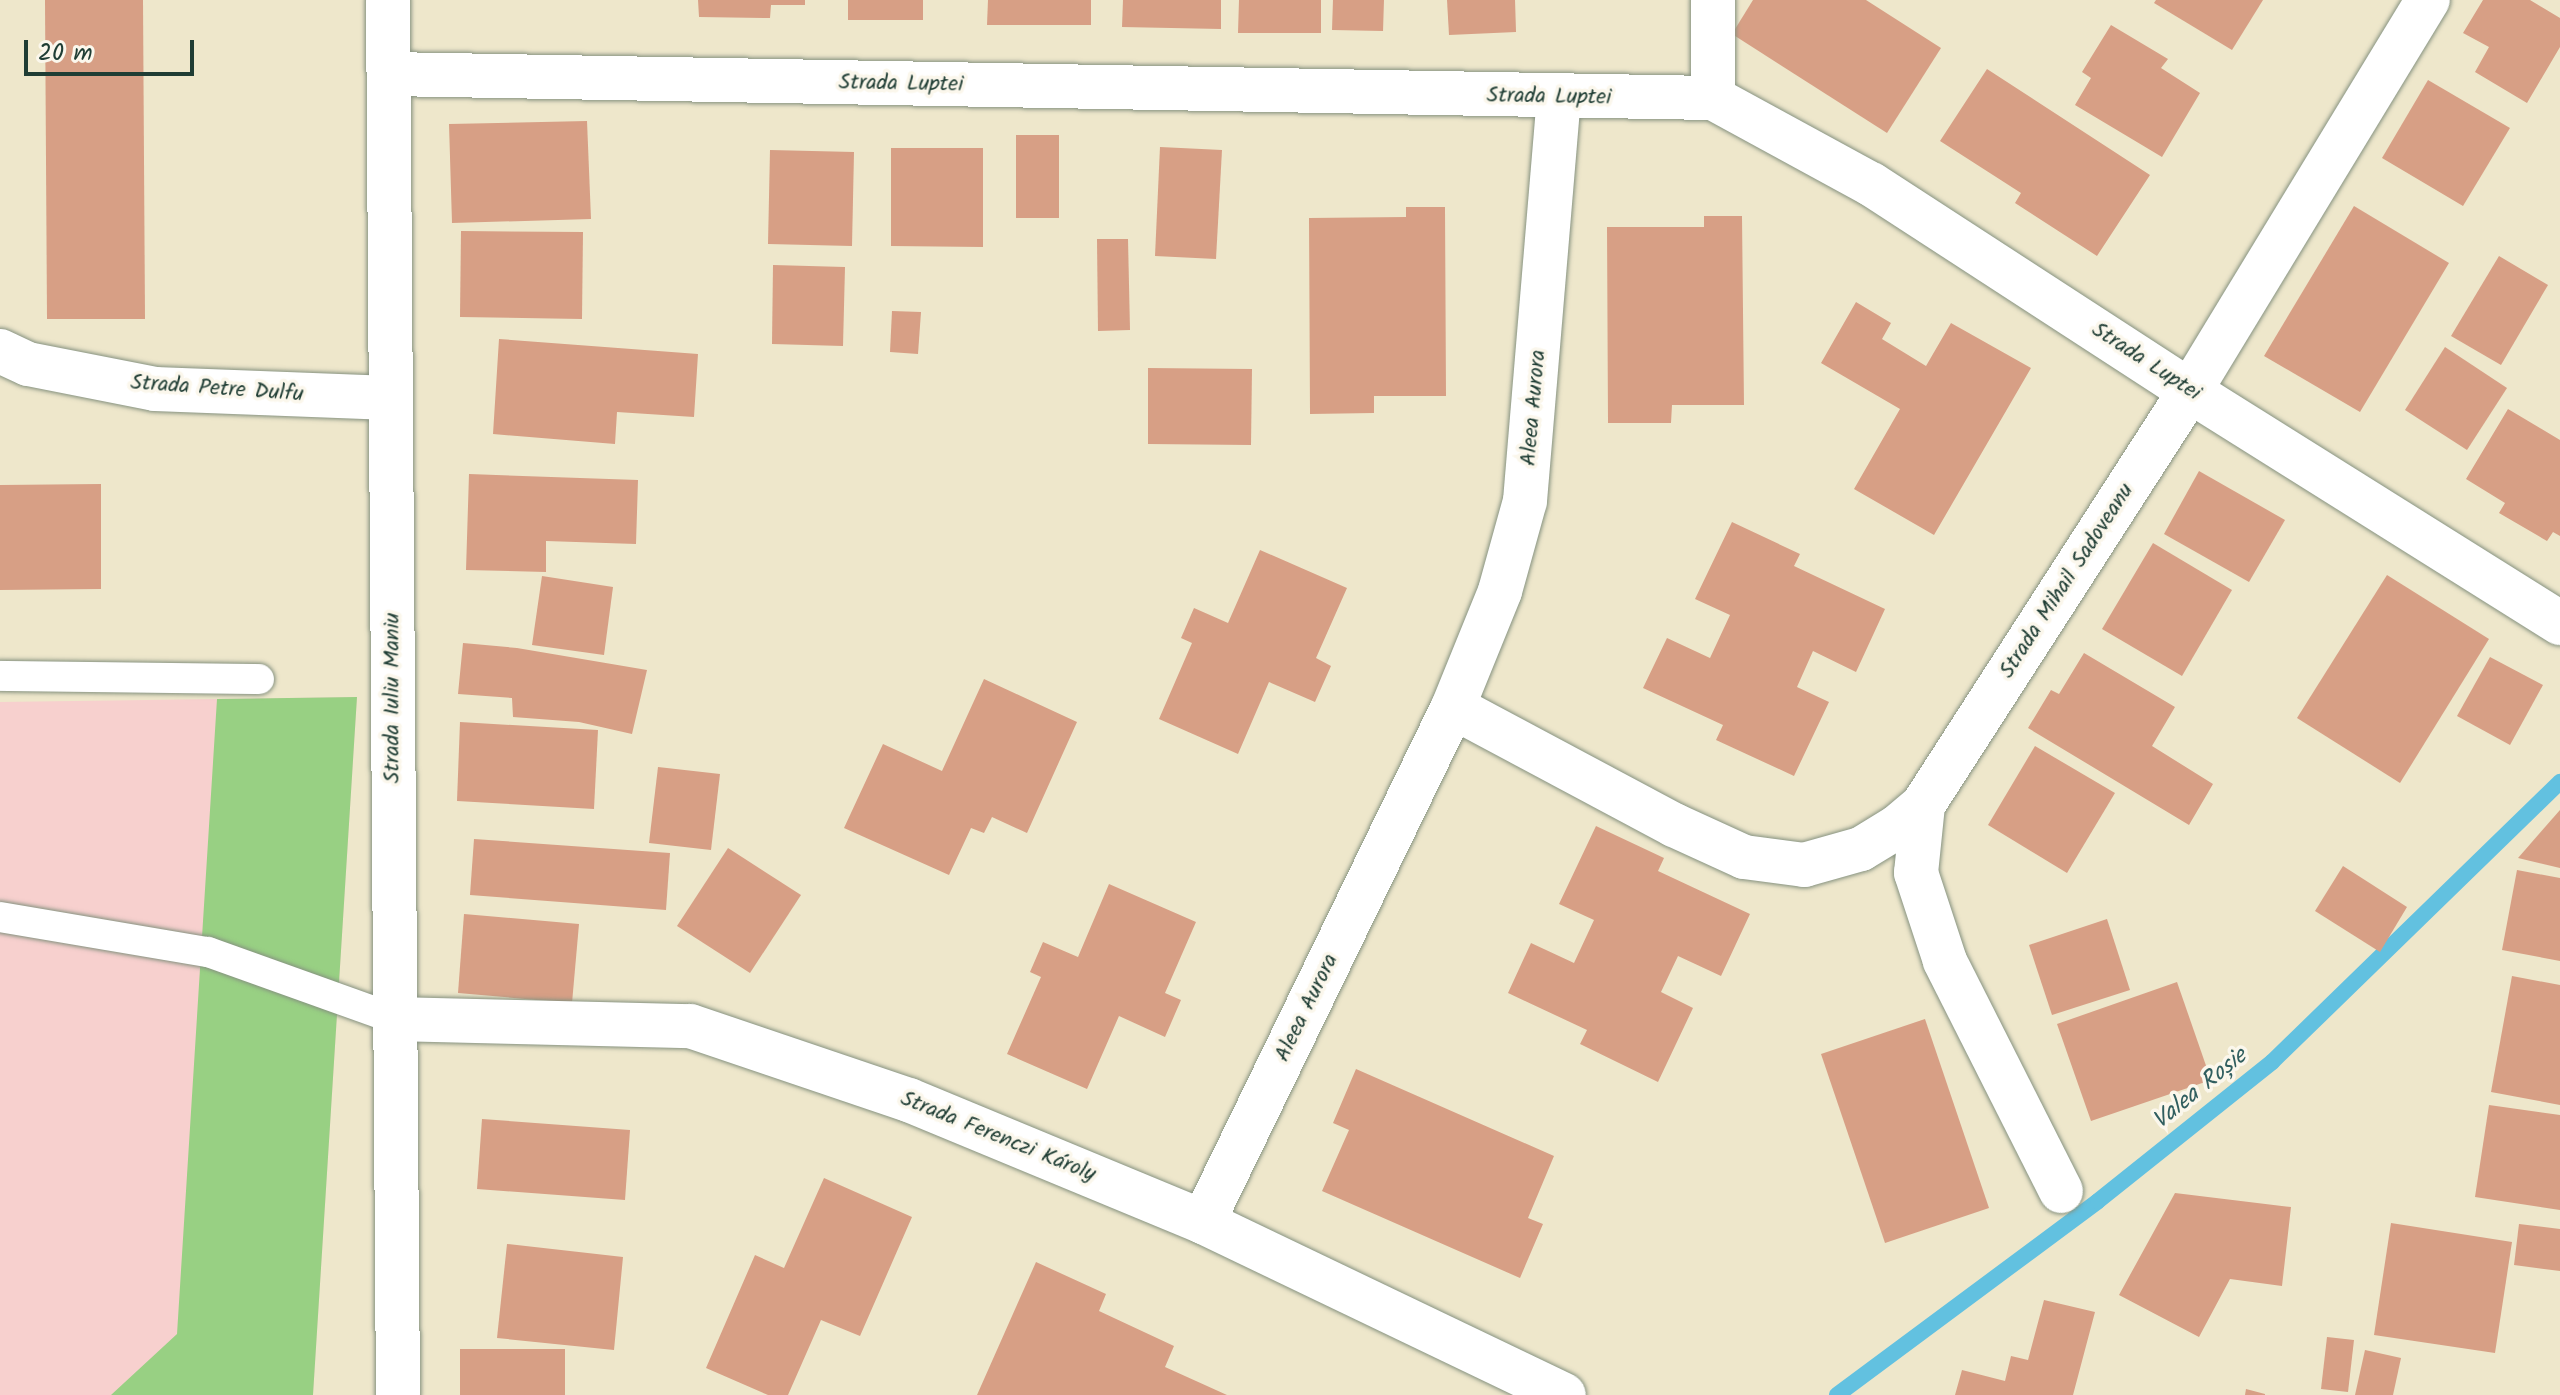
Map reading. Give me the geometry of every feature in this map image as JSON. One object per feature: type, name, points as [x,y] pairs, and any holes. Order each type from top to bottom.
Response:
[{"type":"street","name":"Strada Iuliu Maniu","points":[[388,0],[398,1395]]},
{"type":"street","points":[[1713,0],[1713,98]]},
{"type":"street","name":"Strada Mihail Sadoveanu","points":[[2061,1191],[1945,961],[1916,873],[1923,805],[2190,391],[2428,0]]},
{"type":"street","name":"Strada Luptei","points":[[389,74],[1559,98],[1713,98],[1871,184],[2190,391],[2560,623]]},
{"type":"street","name":"Aleea Aurora","points":[[1203,1222],[1453,707],[1500,591],[1525,501],[1559,98]]},
{"type":"street","name":"Strada Petre Dulfu","points":[[0,351],[28,364],[155,389],[391,398]]},
{"type":"street","points":[[1453,707],[1674,825],[1744,857],[1804,865],[1861,849],[1897,827],[1923,805]]},
{"type":"street","name":"Strada Ferenczi Károly","points":[[395,1019],[690,1026],[909,1100],[1203,1222],[1564,1395]]},
{"type":"lane","points":[[0,676],[259,679]]},
{"type":"lane","points":[[0,917],[208,952],[395,1019]]},
{"type":"shaded area","points":[[357,697],[313,1395],[0,1395],[0,702]]},
{"type":"green space","points":[[357,697],[313,1395],[111,1395],[177,1334],[217,699]]},
{"type":"building","points":[[45,0],[143,0],[145,319],[47,319]]},
{"type":"building","points":[[698,0],[805,0],[805,5],[771,5],[770,18],[699,17]]},
{"type":"building","points":[[848,0],[923,0],[923,20],[848,20]]},
{"type":"building","points":[[988,0],[1091,0],[1091,25],[987,25]]},
{"type":"building","points":[[1123,0],[1221,0],[1221,29],[1122,27]]},
{"type":"building","points":[[1239,0],[1321,0],[1321,33],[1238,33]]},
{"type":"building","points":[[1333,0],[1384,0],[1383,31],[1332,30]]},
{"type":"building","points":[[1447,0],[1515,0],[1516,32],[1449,35]]},
{"type":"building","points":[[1753,0],[1866,0],[1941,48],[1887,133],[1732,34]]},
{"type":"building","points":[[2156,0],[2263,0],[2232,50],[2154,3]]},
{"type":"building","points":[[2483,0],[2530,0],[2560,18],[2560,47],[2527,103],[2475,72],[2489,47],[2463,33]]},
{"type":"building","points":[[2111,25],[2168,59],[2161,68],[2200,93],[2162,157],[2075,105],[2091,78],[2082,72]]},
{"type":"building","points":[[1987,69],[2150,175],[2097,256],[2015,203],[2021,193],[1940,141]]},
{"type":"building","points":[[2428,80],[2510,128],[2463,206],[2382,158]]},
{"type":"building","points":[[587,121],[591,219],[452,223],[449,124]]},
{"type":"building","points":[[1016,135],[1059,135],[1059,218],[1016,218]]},
{"type":"building","points":[[1160,147],[1222,150],[1216,259],[1155,256]]},
{"type":"building","points":[[891,148],[983,148],[983,247],[891,246]]},
{"type":"building","points":[[770,150],[854,152],[852,246],[768,244]]},
{"type":"building","points":[[2354,206],[2449,263],[2360,412],[2264,356]]},
{"type":"building","points":[[1406,207],[1445,207],[1446,396],[1374,396],[1374,413],[1310,414],[1309,218],[1406,217]]},
{"type":"building","points":[[1704,216],[1742,216],[1744,405],[1672,405],[1671,423],[1608,423],[1607,227],[1704,227]]},
{"type":"building","points":[[461,231],[583,232],[582,319],[460,317]]},
{"type":"building","points":[[1097,239],[1128,239],[1130,330],[1098,331]]},
{"type":"building","points":[[2499,256],[2548,285],[2501,365],[2451,336]]},
{"type":"building","points":[[773,265],[845,267],[843,346],[772,344]]},
{"type":"building","points":[[1856,302],[1891,323],[1882,339],[1926,366],[1951,323],[2031,368],[1934,535],[1854,489],[1900,409],[1821,363]]},
{"type":"building","points":[[892,311],[921,312],[918,354],[890,352]]},
{"type":"building","points":[[499,339],[698,354],[694,417],[617,412],[615,444],[493,434]]},
{"type":"building","points":[[2445,347],[2507,388],[2467,450],[2405,410]]},
{"type":"building","points":[[1148,368],[1252,369],[1251,445],[1148,444]]},
{"type":"building","points":[[2508,409],[2560,440],[2560,536],[2553,532],[2547,541],[2499,513],[2505,503],[2466,479]]},
{"type":"building","points":[[2199,471],[2285,520],[2249,582],[2164,534]]},
{"type":"building","points":[[469,474],[638,480],[636,544],[546,541],[546,572],[466,570]]},
{"type":"building","points":[[101,484],[101,589],[0,590],[0,485]]},
{"type":"building","points":[[1732,522],[1800,554],[1794,566],[1885,609],[1856,672],[1813,651],[1797,687],[1829,702],[1794,776],[1716,740],[1723,725],[1643,688],[1667,638],[1710,658],[1730,615],[1695,599]]},
{"type":"building","points":[[2153,543],[2232,590],[2182,676],[2102,629]]},
{"type":"building","points":[[1260,550],[1347,588],[1316,658],[1331,666],[1315,702],[1269,682],[1238,754],[1159,719],[1192,643],[1181,638],[1194,608],[1228,623]]},
{"type":"building","points":[[2387,575],[2489,639],[2400,783],[2297,718]]},
{"type":"building","points":[[542,576],[613,587],[604,655],[532,645]]},
{"type":"building","points":[[463,643],[517,648],[647,670],[632,734],[579,722],[513,717],[512,698],[458,694]]},
{"type":"building","points":[[2084,653],[2175,707],[2152,746],[2213,784],[2189,825],[2028,728],[2051,690],[2059,694]]},
{"type":"building","points":[[2490,657],[2543,685],[2510,745],[2457,716]]},
{"type":"building","points":[[984,679],[1077,722],[1027,833],[992,817],[984,833],[971,828],[949,875],[844,828],[883,744],[942,771]]},
{"type":"building","points":[[460,722],[598,730],[594,809],[457,801]]},
{"type":"building","points":[[2035,746],[2115,793],[2067,873],[1988,825]]},
{"type":"building","points":[[658,767],[720,774],[711,850],[649,843]]},
{"type":"building","points":[[2560,810],[2560,868],[2518,858]]},
{"type":"building","points":[[1596,826],[1664,858],[1658,871],[1750,914],[1721,976],[1678,956],[1661,992],[1693,1008],[1658,1082],[1580,1044],[1587,1030],[1508,993],[1531,943],[1574,963],[1594,920],[1559,904]]},
{"type":"building","points":[[474,839],[670,853],[666,910],[470,895]]},
{"type":"building","points":[[728,848],[801,895],[750,973],[677,926]]},
{"type":"building","points":[[2343,866],[2407,907],[2380,952],[2315,911]]},
{"type":"building","points":[[2517,870],[2560,878],[2560,961],[2502,950]]},
{"type":"building","points":[[1109,884],[1196,922],[1165,993],[1181,1000],[1165,1037],[1119,1016],[1087,1089],[1007,1054],[1041,977],[1030,972],[1043,942],[1078,957]]},
{"type":"building","points":[[464,914],[579,924],[572,1003],[458,993]]},
{"type":"building","points":[[2107,919],[2130,990],[2052,1015],[2029,945]]},
{"type":"building","points":[[2512,976],[2560,985],[2560,1105],[2491,1092]]},
{"type":"building","points":[[2177,982],[2211,1080],[2091,1121],[2057,1024]]},
{"type":"building","points":[[1925,1019],[1989,1208],[1885,1243],[1821,1054]]},
{"type":"building","points":[[1356,1069],[1554,1156],[1528,1218],[1543,1224],[1520,1278],[1322,1191],[1349,1130],[1333,1123]]},
{"type":"building","points":[[2489,1105],[2560,1115],[2560,1210],[2475,1197]]},
{"type":"building","points":[[482,1119],[630,1130],[625,1200],[477,1189]]},
{"type":"building","points":[[824,1178],[912,1217],[860,1336],[821,1320],[788,1395],[768,1395],[706,1368],[755,1255],[784,1268]]},
{"type":"building","points":[[2175,1193],[2291,1207],[2282,1286],[2230,1279],[2199,1337],[2119,1295]]},
{"type":"building","points":[[2391,1223],[2512,1242],[2495,1353],[2374,1335]]},
{"type":"building","points":[[2519,1224],[2560,1229],[2560,1271],[2514,1265]]},
{"type":"building","points":[[507,1244],[623,1257],[614,1350],[497,1338]]},
{"type":"building","points":[[1036,1262],[1106,1294],[1099,1311],[1174,1346],[1165,1367],[1227,1395],[977,1395]]},
{"type":"building","points":[[2044,1300],[2095,1312],[2073,1395],[1955,1395],[1962,1370],[2005,1381],[2011,1356],[2028,1360]]},
{"type":"building","points":[[2327,1337],[2354,1340],[2348,1392],[2321,1389]]},
{"type":"building","points":[[460,1349],[565,1349],[565,1395],[460,1395]]},
{"type":"building","points":[[2365,1350],[2401,1358],[2393,1395],[2355,1395]]},
{"type":"building","points":[[2246,1389],[2265,1394],[2265,1395],[2245,1395]]},
{"type":"waterway","name":"Valea Roșie","points":[[1837,1395],[2098,1201],[2272,1062],[2560,782]]}]
